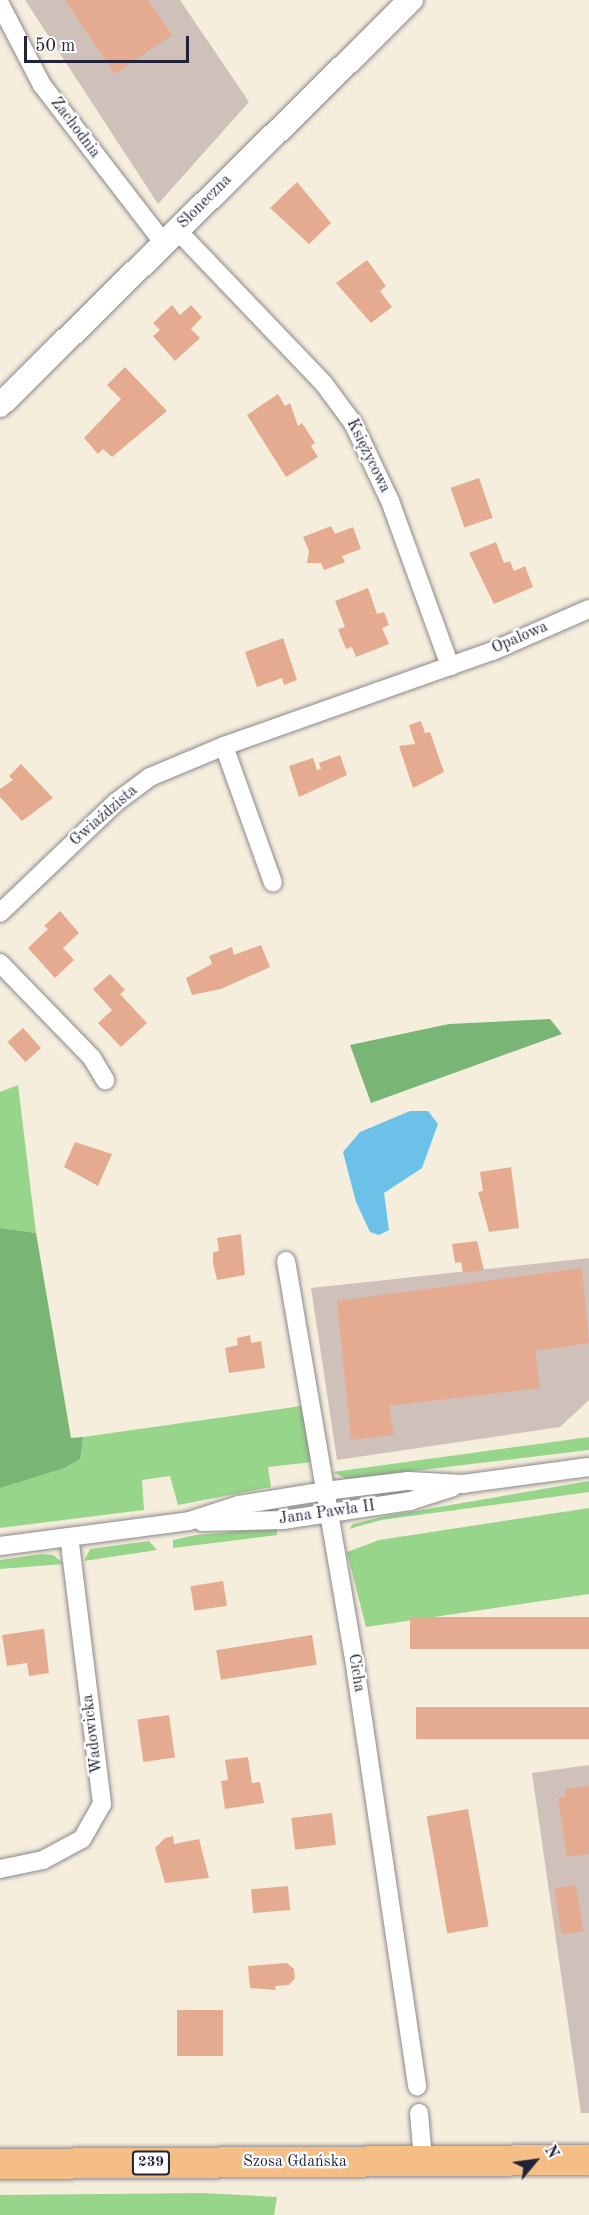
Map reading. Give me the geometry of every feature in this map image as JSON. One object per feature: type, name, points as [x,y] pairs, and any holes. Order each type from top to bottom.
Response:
[{"type":"main road","name":"Szosa Gdańska","points":[[0,2164],[589,2160]]},
{"type":"street","name":"Słoneczna","points":[[0,405],[411,0]]},
{"type":"street","name":"Zachodnia","points":[[0,4],[42,85],[170,236]]},
{"type":"street","name":"Księżycowa","points":[[170,236],[324,384],[353,423],[390,501],[450,666]]},
{"type":"street","name":"Opalowa","points":[[450,666],[589,609]]},
{"type":"street","name":"Gwiaździsta","points":[[0,913],[115,803],[150,777],[224,746],[450,666]]},
{"type":"street","points":[[224,746],[273,884]]},
{"type":"street","points":[[0,963],[92,1058],[105,1080]]},
{"type":"street","name":"Cicha","points":[[286,1261],[329,1514],[417,2087]]},
{"type":"street","name":"Jana Pawła II","points":[[189,1521],[241,1524],[329,1514],[410,1501],[463,1484],[589,1467]]},
{"type":"street","name":"Jana Pawła II","points":[[0,1546],[189,1521],[239,1505],[325,1491],[408,1481],[463,1484]]},
{"type":"street","name":"Wadowicka","points":[[0,1869],[43,1860],[82,1839],[102,1804],[69,1537]]},
{"type":"street","points":[[419,2113],[423,2160]]},
{"type":"shaded area","points":[[25,0],[180,0],[249,102],[158,204]]},
{"type":"shaded area","points":[[589,1258],[589,1400],[560,1427],[337,1460],[311,1288]]},
{"type":"shaded area","points":[[589,1765],[589,2113],[581,2113],[532,1773]]},
{"type":"green space","points":[[550,1019],[562,1034],[371,1103],[350,1045],[449,1024]]},
{"type":"green space","points":[[18,1085],[36,1233],[0,1228],[0,1092]]},
{"type":"green space","points":[[0,1228],[36,1233],[71,1438],[83,1437],[80,1459],[64,1468],[0,1488]]},
{"type":"green space","points":[[301,1406],[313,1462],[268,1467],[271,1487],[178,1505],[170,1476],[142,1480],[144,1510],[0,1528],[0,1488],[79,1459],[83,1437]]},
{"type":"green space","points":[[589,1437],[589,1450],[346,1479],[333,1472]]},
{"type":"green space","points":[[589,1481],[589,1492],[381,1520],[349,1529],[353,1524],[381,1517]]},
{"type":"green space","points":[[589,1508],[589,1594],[366,1627],[347,1552],[379,1540]]},
{"type":"green space","points":[[277,1528],[277,1535],[173,1548],[173,1540],[196,1535]]},
{"type":"green space","points":[[149,1541],[157,1550],[84,1561],[90,1549]]},
{"type":"green space","points":[[42,1554],[53,1555],[64,1564],[0,1569],[0,1560]]},
{"type":"green space","points":[[203,2193],[277,2197],[274,2215],[0,2215],[0,2195]]},
{"type":"water","points":[[410,1111],[428,1111],[438,1124],[422,1168],[384,1193],[389,1230],[379,1235],[370,1232],[356,1202],[343,1152],[360,1132]]},
{"type":"building","points":[[65,0],[148,0],[172,35],[115,74]]},
{"type":"building","points":[[297,182],[331,223],[309,244],[270,208]]},
{"type":"building","points":[[367,260],[386,286],[380,291],[392,307],[371,323],[336,283]]},
{"type":"building","points":[[172,305],[180,315],[191,305],[202,317],[191,329],[200,338],[175,361],[153,336],[160,330],[153,323]]},
{"type":"building","points":[[125,367],[167,411],[112,457],[103,449],[98,454],[84,438],[121,399],[107,385]]},
{"type":"building","points":[[278,394],[285,406],[290,403],[298,426],[302,423],[315,443],[311,446],[318,457],[286,477],[247,415]]},
{"type":"building","points":[[479,478],[493,518],[464,527],[451,488]]},
{"type":"building","points":[[331,526],[335,534],[353,527],[361,549],[342,556],[345,562],[324,570],[321,563],[307,563],[309,551],[303,537]]},
{"type":"building","points":[[496,542],[504,563],[510,561],[514,571],[525,566],[533,587],[494,604],[469,553]]},
{"type":"building","points":[[368,588],[377,614],[384,612],[389,625],[382,628],[389,644],[356,657],[352,647],[346,649],[338,629],[345,627],[335,601]]},
{"type":"building","points":[[283,638],[297,680],[284,685],[282,678],[257,687],[245,652]]},
{"type":"building","points":[[421,721],[425,733],[430,732],[444,772],[413,788],[399,746],[415,744],[409,725]]},
{"type":"building","points":[[340,755],[347,775],[299,797],[289,766],[313,758],[317,770],[321,769],[319,763]]},
{"type":"building","points":[[21,764],[53,798],[22,821],[0,797],[0,789],[13,780],[9,776]]},
{"type":"building","points":[[60,911],[79,933],[63,948],[74,960],[55,978],[28,948],[48,929],[44,926]]},
{"type":"building","points":[[261,945],[270,967],[221,989],[192,995],[186,978],[212,964],[209,956],[232,947],[234,955]]},
{"type":"building","points":[[110,974],[125,990],[120,994],[147,1023],[121,1047],[98,1023],[112,1010],[93,989]]},
{"type":"building","points":[[23,1028],[41,1048],[25,1062],[7,1042]]},
{"type":"building","points":[[75,1142],[112,1154],[98,1186],[64,1167]]},
{"type":"building","points":[[511,1167],[519,1228],[489,1232],[478,1192],[483,1191],[480,1172]]},
{"type":"building","points":[[241,1234],[245,1275],[217,1280],[213,1252],[219,1251],[217,1238]]},
{"type":"building","points":[[477,1241],[484,1270],[463,1273],[461,1262],[455,1263],[452,1244]]},
{"type":"building","points":[[582,1268],[589,1343],[535,1351],[540,1388],[389,1406],[394,1435],[351,1440],[337,1301]]},
{"type":"building","points":[[250,1335],[251,1343],[261,1341],[265,1368],[229,1373],[225,1348],[238,1345],[237,1338]]},
{"type":"building","points":[[223,1581],[227,1606],[194,1611],[190,1586]]},
{"type":"building","points":[[410,1617],[589,1617],[589,1649],[410,1649]]},
{"type":"building","points":[[44,1629],[49,1673],[29,1676],[27,1663],[7,1666],[2,1635]]},
{"type":"building","points":[[312,1635],[317,1665],[221,1680],[216,1650]]},
{"type":"building","points":[[416,1707],[589,1707],[589,1739],[416,1739]]},
{"type":"building","points":[[169,1715],[175,1758],[143,1762],[137,1719]]},
{"type":"building","points":[[248,1757],[252,1783],[260,1782],[264,1803],[225,1809],[221,1781],[228,1780],[225,1760]]},
{"type":"building","points":[[589,1786],[589,1854],[567,1857],[558,1798],[566,1797],[565,1789]]},
{"type":"building","points":[[468,1809],[489,1926],[447,1933],[427,1816]]},
{"type":"building","points":[[332,1813],[336,1845],[295,1850],[291,1818]]},
{"type":"building","points":[[173,1836],[174,1844],[199,1839],[209,1878],[165,1883],[155,1848],[165,1838]]},
{"type":"building","points":[[576,1885],[583,1931],[562,1935],[554,1888]]},
{"type":"building","points":[[288,1886],[290,1910],[253,1913],[251,1889]]},
{"type":"building","points":[[287,1963],[294,1969],[295,1978],[289,1985],[275,1986],[276,1990],[250,1988],[248,1966]]},
{"type":"building","points":[[177,2010],[223,2010],[223,2056],[177,2056]]}]
